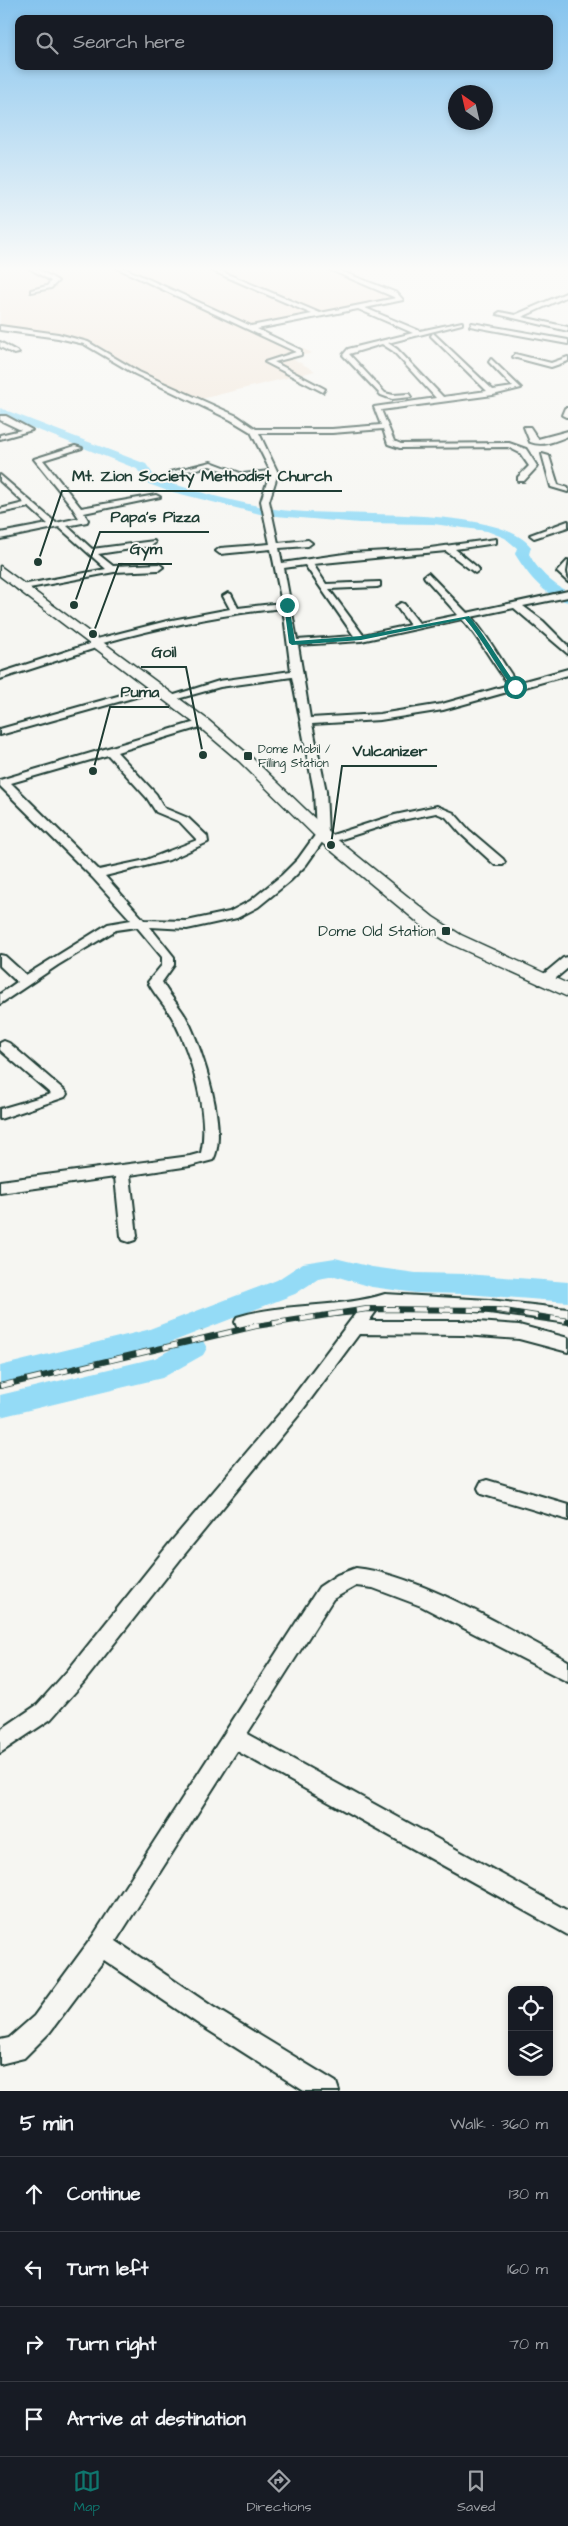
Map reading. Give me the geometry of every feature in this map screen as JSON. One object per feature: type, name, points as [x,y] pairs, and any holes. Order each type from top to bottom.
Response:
[{"type":"main road","points":[[0,570],[203,723],[244,758],[325,837],[441,932],[568,991]]},
{"type":"street","points":[[125,366],[150,380],[234,418],[254,431],[273,468],[274,473],[265,501],[287,605],[296,674],[320,791],[325,837]]},
{"type":"street","points":[[275,366],[323,390]]},
{"type":"street","points":[[356,366],[384,394],[398,397],[434,393]]},
{"type":"street","points":[[409,366],[442,400]]},
{"type":"street","points":[[465,366],[493,393]]},
{"type":"street","points":[[496,366],[518,388],[377,409],[391,442],[400,446],[478,444],[514,446],[523,451],[533,466],[521,479]]},
{"type":"street","points":[[0,437],[28,430],[3,418]]},
{"type":"street","points":[[254,431],[332,431],[386,427]]},
{"type":"street","points":[[527,429],[537,442],[566,436]]},
{"type":"street","points":[[0,536],[84,520],[80,512],[38,459],[78,448]]},
{"type":"street","points":[[545,456],[555,487],[568,490]]},
{"type":"street","points":[[174,472],[211,464],[242,476],[274,473]]},
{"type":"street","points":[[0,478],[111,569]]},
{"type":"street","points":[[80,512],[156,497]]},
{"type":"street","points":[[0,511],[30,504]]},
{"type":"street","points":[[534,535],[568,524]]},
{"type":"street","points":[[278,566],[351,556],[423,552],[493,541]]},
{"type":"street","points":[[220,550],[308,543]]},
{"type":"street","points":[[91,552],[151,544]]},
{"type":"street","points":[[447,548],[475,570]]},
{"type":"street","points":[[307,562],[361,638]]},
{"type":"street","points":[[568,564],[561,572],[568,579]]},
{"type":"street","points":[[22,588],[103,574],[111,569],[159,567]]},
{"type":"street","points":[[428,576],[442,594],[467,617],[480,633],[493,657],[515,687]]},
{"type":"street","points":[[323,587],[376,584]]},
{"type":"street","points":[[292,643],[361,638],[568,594]]},
{"type":"street","points":[[228,596],[234,610]]},
{"type":"street","points":[[0,676],[97,643],[169,623],[234,610],[287,605]]},
{"type":"street","points":[[516,605],[540,623],[568,651]]},
{"type":"street","points":[[401,606],[416,627]]},
{"type":"street","points":[[306,721],[380,717],[444,707],[568,672]]},
{"type":"street","points":[[170,698],[227,683],[296,674]]},
{"type":"street","points":[[0,732],[157,688]]},
{"type":"street","points":[[0,1187],[202,1159],[208,1156],[210,1151],[209,1119],[195,1057],[181,1021],[155,982],[168,965],[168,958],[140,923],[96,874],[2,783],[203,723]]},
{"type":"street","points":[[96,874],[115,872],[197,845],[202,842],[203,838],[184,820],[160,810],[152,796],[110,752]]},
{"type":"street","points":[[0,1000],[94,936],[112,927],[140,923],[187,925],[233,915],[254,904],[286,878],[325,837],[437,809],[450,815],[465,832],[499,862]]},
{"type":"street","points":[[0,959],[25,982]]},
{"type":"street","points":[[544,980],[568,961]]},
{"type":"street","points":[[0,1114],[56,1097],[60,1094],[4,1046]]},
{"type":"street","points":[[122,1170],[129,1236]]},
{"type":"street","points":[[0,1743],[44,1712],[76,1676],[176,1550],[292,1411],[371,1305],[376,1302],[395,1300],[490,1306],[568,1316]]},
{"type":"street","points":[[243,1322],[290,1312],[371,1305]]},
{"type":"street","points":[[354,1327],[463,1328],[519,1332],[568,1345]]},
{"type":"street","points":[[487,1488],[568,1512]]},
{"type":"street","points":[[0,2052],[15,2049],[42,2024],[101,1944],[326,1593],[340,1582],[357,1577],[374,1579],[400,1589],[477,1624],[568,1672]]},
{"type":"street","points":[[234,1738],[568,1924]]},
{"type":"street","points":[[101,1944],[205,2015],[327,2091]]},
{"type":"shaded area","points":[[131,366],[305,366],[315,371],[201,399]]},
{"type":"waterway","points":[[0,411],[38,428],[142,467],[150,480],[169,487],[264,511]]},
{"type":"waterway","points":[[274,512],[360,519],[433,520],[489,527],[510,535],[524,547],[522,554],[536,574],[547,585],[568,598]]},
{"type":"waterway","points":[[0,1377],[150,1340],[286,1287],[312,1270],[335,1267],[372,1277],[416,1283],[467,1284],[568,1292]]},
{"type":"waterway","points":[[191,1322],[201,1329]]},
{"type":"waterway","points":[[0,1406],[162,1367],[194,1348]]},
{"type":"railway","points":[[0,1386],[256,1326],[367,1309],[499,1310],[568,1321]]},
{"type":"place","name":"Mt. Zion Society Methodist Church","points":[[38,562]]},
{"type":"place","name":"Papa's Pizza","points":[[74,605]]},
{"type":"place","name":"Gym","points":[[93,634]]},
{"type":"place","name":"Goil","points":[[203,755]]},
{"type":"place","name":"Dome Mobil / Filling Station","points":[[248,756]]},
{"type":"place","name":"Puma","points":[[93,771]]},
{"type":"place","name":"Vulcanizer","points":[[331,845]]},
{"type":"place","name":"Dome Old Station","points":[[446,931]]},
{"type":"route","points":[[287,605],[292,643],[361,638],[467,617],[480,633],[490,648],[493,657],[515,687]]}]
